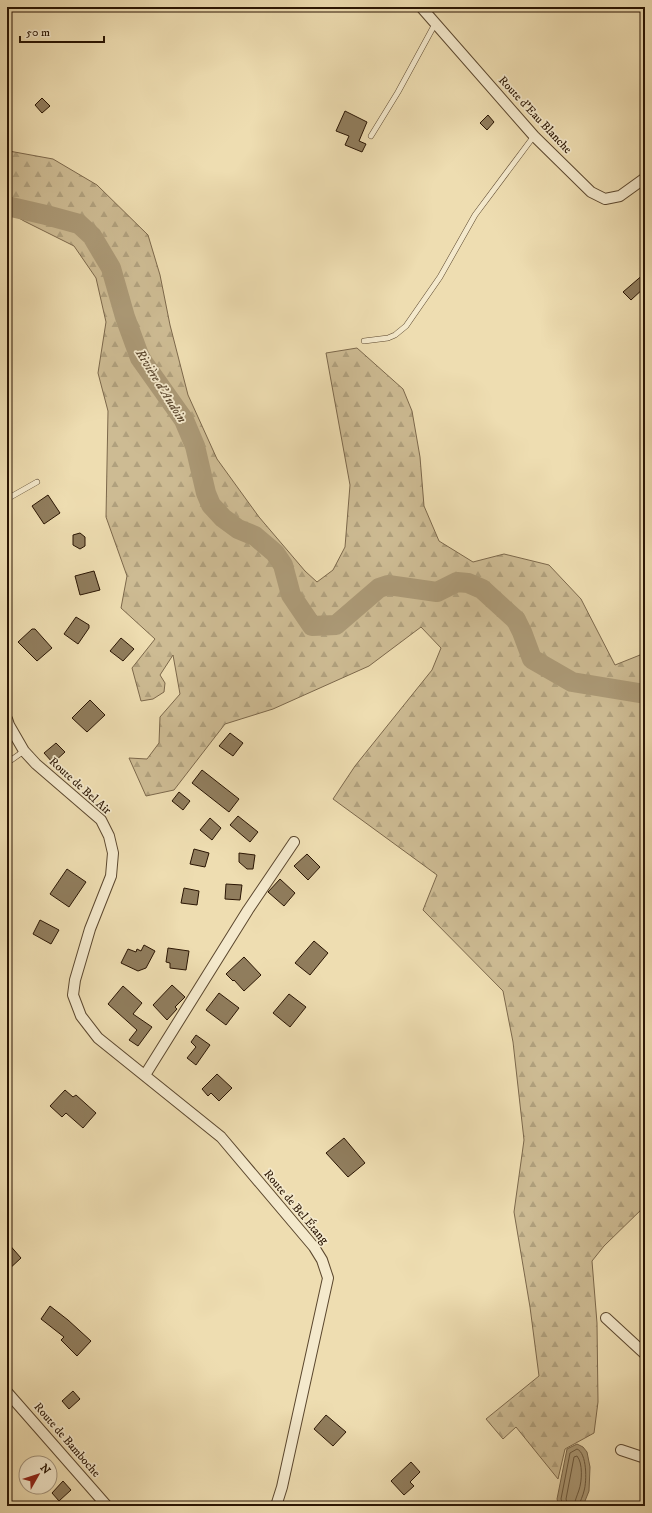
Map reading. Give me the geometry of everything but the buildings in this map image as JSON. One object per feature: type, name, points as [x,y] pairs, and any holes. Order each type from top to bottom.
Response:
[{"type":"street","name":"Route d'Eau Blanche","points":[[421,7],[534,136],[591,192],[605,199],[620,196],[645,178]]},
{"type":"street","name":"Route de Bel Air","points":[[7,719],[24,751],[36,764],[101,820],[110,836],[113,853],[111,876],[90,929],[75,980],[74,995]]},
{"type":"street","points":[[145,1075],[248,910],[294,842]]},
{"type":"street","name":"Route de Bel Étang","points":[[74,995],[81,1016],[98,1038],[221,1137],[314,1247],[322,1260],[328,1278],[282,1487],[276,1506]]},
{"type":"street","points":[[606,1318],[645,1354]]},
{"type":"street","name":"Route de Bamboche","points":[[7,1392],[107,1506]]},
{"type":"street","points":[[621,1450],[645,1458]]},
{"type":"lane","points":[[371,136],[398,92],[435,24]]},
{"type":"lane","points":[[364,341],[388,338],[396,335],[406,326],[440,278],[478,210],[534,136]]},
{"type":"lane","points":[[7,499],[37,482]]},
{"type":"lane","points":[[7,763],[24,751]]},
{"type":"green space","points":[[9,151],[53,159],[97,185],[148,235],[160,275],[170,325],[188,395],[217,459],[259,517],[305,571],[317,582],[333,570],[345,547],[350,485],[326,353],[357,348],[403,389],[412,411],[420,457],[424,506],[439,541],[473,562],[504,554],[549,565],[581,599],[615,665],[645,653],[645,1206],[604,1246],[592,1261],[597,1323],[598,1402],[594,1433],[565,1449],[558,1479],[516,1427],[503,1439],[486,1419],[539,1376],[530,1307],[514,1212],[524,1140],[513,1042],[503,991],[423,910],[437,875],[333,799],[355,766],[432,670],[441,648],[421,627],[369,666],[273,709],[225,724],[174,790],[146,796],[129,758],[147,759],[159,743],[160,717],[180,694],[173,655],[160,675],[165,683],[164,692],[153,699],[141,701],[132,668],[155,639],[121,608],[127,576],[106,517],[108,411],[98,373],[106,322],[96,278],[74,246],[7,211],[7,152]]},
{"type":"water","points":[[577,1444],[583,1447],[587,1452],[590,1467],[589,1491],[583,1506],[561,1506],[557,1499],[567,1449]]},
{"type":"waterway","name":"Rivière d'Audoin","points":[[7,206],[79,224],[92,236],[111,268],[125,317],[140,358],[184,420],[195,446],[206,493],[211,505],[223,518],[238,529],[255,536],[275,553],[283,565],[291,595],[312,626],[336,625],[379,588],[388,585],[437,592],[457,582],[468,583],[482,589],[516,620],[532,659],[572,682],[645,693]]}]
